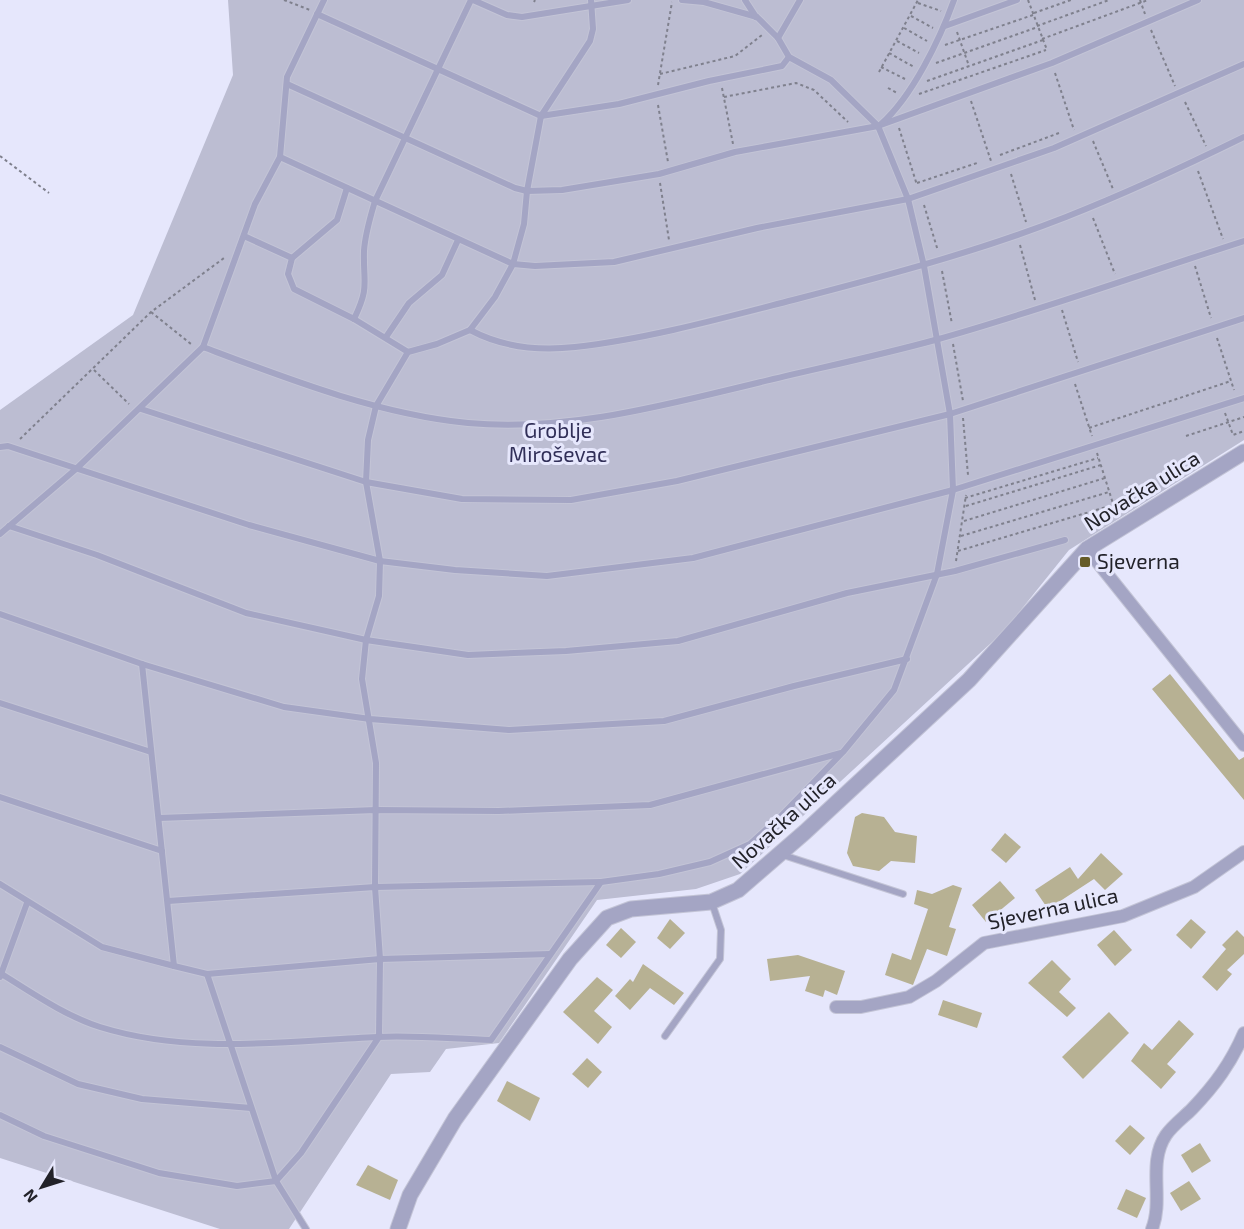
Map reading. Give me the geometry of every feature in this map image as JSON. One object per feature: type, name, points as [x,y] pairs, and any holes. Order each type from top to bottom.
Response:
[{"type":"street","name":"Novačka ulica","points":[[398,1229],[410,1195],[455,1119],[570,959],[607,918],[631,909],[711,902],[738,890],[969,680],[1087,549],[1244,452]]},
{"type":"street","points":[[1087,549],[1244,745]]},
{"type":"street","name":"Sjeverna ulica","points":[[836,1007],[861,1006],[909,997],[936,981],[984,943],[1123,916],[1194,887],[1244,852]]},
{"type":"street","points":[[1152,1229],[1156,1219],[1156,1165],[1166,1134],[1225,1071],[1244,1033]]},
{"type":"lane","points":[[0,534],[76,469],[201,349],[255,204],[280,157],[287,77],[324,0]]},
{"type":"lane","points":[[354,319],[367,286],[364,252],[367,227],[375,201],[472,0],[507,15],[522,17],[591,3],[628,0]]},
{"type":"lane","points":[[682,0],[705,1],[757,17]]},
{"type":"lane","points":[[168,901],[375,887],[601,882],[659,874],[710,862],[750,844],[843,752],[894,690],[937,573],[952,493],[950,414],[924,266],[908,199],[878,126],[831,80],[789,57],[778,38],[757,17],[745,0]]},
{"type":"lane","points":[[778,38],[800,0]]},
{"type":"lane","points":[[878,126],[897,110],[945,26],[954,0]]},
{"type":"lane","points":[[945,26],[1017,0]]},
{"type":"lane","points":[[287,84],[515,188],[527,191],[562,190],[659,174],[735,152],[878,126],[1052,63],[1198,0]]},
{"type":"lane","points":[[0,1115],[44,1136],[159,1173],[237,1186],[276,1181],[302,1153],[379,1037],[380,959],[375,887],[376,763],[362,679],[366,640],[379,596],[380,561],[366,482],[368,440],[376,406],[408,352],[437,344],[470,330],[495,297],[513,264],[525,224],[527,191],[541,116],[590,41],[593,29],[591,3]]},
{"type":"lane","points":[[317,14],[541,116],[620,104],[720,78],[782,66],[789,57]]},
{"type":"lane","points":[[280,157],[513,264],[535,266],[614,262],[757,228],[908,199],[1008,165],[1090,133],[1244,64]]},
{"type":"lane","points":[[470,330],[491,341],[511,346],[574,347],[700,324],[924,266],[1018,235],[1116,197],[1244,137]]},
{"type":"lane","points":[[347,188],[337,220],[292,258],[288,274],[294,289],[354,319],[408,352]]},
{"type":"lane","points":[[244,236],[292,258]]},
{"type":"lane","points":[[386,337],[409,303],[442,275],[458,240]]},
{"type":"lane","points":[[201,349],[317,388],[415,416],[501,425],[590,419],[686,401],[938,339],[1244,241]]},
{"type":"lane","points":[[139,411],[366,482],[462,500],[571,500],[677,481],[950,414],[1082,373],[1244,318]]},
{"type":"lane","points":[[0,447],[12,447],[249,525],[380,561],[455,570],[547,576],[693,558],[952,493],[1244,398]]},
{"type":"lane","points":[[9,526],[97,555],[246,613],[366,640],[468,655],[566,651],[678,641],[847,593],[937,573],[1065,540]]},
{"type":"lane","points":[[0,614],[142,664],[284,707],[370,719],[509,730],[664,721],[907,659]]},
{"type":"lane","points":[[142,664],[174,966]]},
{"type":"lane","points":[[0,703],[152,752]]},
{"type":"lane","points":[[159,818],[376,810],[499,811],[650,805],[843,752]]},
{"type":"lane","points":[[0,797],[162,851]]},
{"type":"lane","points":[[780,854],[903,894]]},
{"type":"lane","points":[[27,903],[0,975],[68,1013],[100,1027],[164,1040],[232,1046],[379,1037],[491,1040],[601,882]]},
{"type":"lane","points":[[0,885],[102,948],[207,974],[380,959],[550,954]]},
{"type":"lane","points":[[665,1036],[720,958],[721,930],[711,902]]},
{"type":"lane","points":[[207,974],[276,1181],[306,1229]]},
{"type":"lane","points":[[0,1047],[78,1084],[142,1099],[251,1108]]},
{"type":"path","points":[[285,0],[317,14]]},
{"type":"path","points":[[904,28],[939,48],[1071,0]]},
{"type":"path","points":[[889,53],[920,69],[1110,0]]},
{"type":"path","points":[[881,67],[915,85],[1140,1],[1148,0]]},
{"type":"path","points":[[879,72],[918,1],[950,14]]},
{"type":"path","points":[[1140,1],[1209,154]]},
{"type":"path","points":[[911,16],[941,33]]},
{"type":"path","points":[[954,22],[969,66]]},
{"type":"path","points":[[660,74],[735,56],[769,30]]},
{"type":"path","points":[[897,41],[927,58]]},
{"type":"path","points":[[888,88],[908,98],[1046,50]]},
{"type":"path","points":[[720,78],[735,152]]},
{"type":"path","points":[[724,97],[796,83],[814,90],[856,130]]},
{"type":"path","points":[[969,93],[994,170]]},
{"type":"path","points":[[990,159],[1063,132]]},
{"type":"path","points":[[1090,133],[1116,197]]},
{"type":"path","points":[[0,156],[49,193]]},
{"type":"path","points":[[1194,161],[1226,247]]},
{"type":"path","points":[[917,183],[980,162]]},
{"type":"path","points":[[1008,165],[1029,231]]},
{"type":"path","points":[[659,174],[670,249]]},
{"type":"path","points":[[1089,208],[1119,282]]},
{"type":"path","points":[[1018,235],[1037,309]]},
{"type":"path","points":[[12,447],[94,370],[151,312],[241,246]]},
{"type":"path","points":[[1059,302],[1082,373]]},
{"type":"path","points":[[151,312],[201,349]]},
{"type":"path","points":[[94,370],[139,411]]},
{"type":"path","points":[[1089,428],[1231,381]]},
{"type":"path","points":[[1222,405],[1233,435],[1244,431]]},
{"type":"path","points":[[1186,436],[1244,417]]},
{"type":"path","points":[[952,493],[967,498],[1099,458]]},
{"type":"path","points":[[966,506],[1101,465]]},
{"type":"path","points":[[963,521],[1105,478]]},
{"type":"path","points":[[961,536],[1109,492]]},
{"type":"path","points":[[958,551],[1113,505]]},
{"type":"green space","name":"Groblje Miroševac","points":[[228,0],[1244,0],[1244,440],[1069,550],[1004,631],[740,874],[696,889],[597,900],[499,1043],[446,1049],[430,1072],[391,1074],[289,1229],[220,1229],[0,1158],[0,410],[133,315],[233,75]]},
{"type":"building","points":[[1170,674],[1239,760],[1244,757],[1244,800],[1152,689]]},
{"type":"building","points":[[862,813],[884,817],[895,832],[917,836],[915,863],[891,861],[879,871],[853,866],[847,853],[855,817]]},
{"type":"building","points":[[1005,833],[1021,847],[1006,863],[991,850]]},
{"type":"building","points":[[1101,853],[1123,874],[1105,890],[1094,879],[1048,909],[1035,890],[1070,867],[1078,879]]},
{"type":"building","points":[[1000,881],[1015,898],[986,922],[972,905]]},
{"type":"building","points":[[953,885],[962,888],[949,927],[956,929],[947,956],[927,949],[913,985],[885,975],[892,953],[911,960],[928,909],[914,904],[917,890],[932,894]]},
{"type":"building","points":[[670,919],[685,933],[670,949],[657,938]]},
{"type":"building","points":[[1191,919],[1206,932],[1191,949],[1176,935]]},
{"type":"building","points":[[621,928],[636,942],[621,958],[606,945]]},
{"type":"building","points":[[1114,930],[1132,950],[1115,966],[1097,945]]},
{"type":"building","points":[[1237,930],[1244,937],[1244,954],[1227,970],[1232,974],[1217,991],[1202,977],[1226,949],[1222,945]]},
{"type":"building","points":[[798,955],[845,971],[837,995],[825,990],[823,997],[805,991],[810,976],[770,981],[767,959]]},
{"type":"building","points":[[1052,960],[1071,979],[1059,992],[1076,1008],[1067,1017],[1028,983]]},
{"type":"building","points":[[643,964],[684,993],[674,1005],[650,988],[630,1010],[615,996],[630,979],[633,982]]},
{"type":"building","points":[[597,977],[613,990],[594,1011],[612,1027],[598,1044],[563,1012]]},
{"type":"building","points":[[943,1000],[982,1013],[977,1028],[938,1015]]},
{"type":"building","points":[[1109,1012],[1129,1033],[1083,1079],[1062,1057]]},
{"type":"building","points":[[1179,1020],[1194,1034],[1167,1064],[1176,1072],[1161,1089],[1131,1061],[1144,1043],[1152,1050]]},
{"type":"building","points":[[587,1058],[602,1072],[588,1088],[572,1074]]},
{"type":"building","points":[[507,1081],[540,1098],[530,1121],[497,1101]]},
{"type":"building","points":[[1130,1125],[1145,1138],[1130,1155],[1115,1141]]},
{"type":"building","points":[[1200,1143],[1211,1161],[1192,1173],[1181,1155]]},
{"type":"building","points":[[368,1165],[398,1180],[390,1200],[356,1185]]},
{"type":"building","points":[[1189,1181],[1201,1199],[1181,1211],[1170,1193]]},
{"type":"building","points":[[1126,1189],[1146,1198],[1137,1218],[1117,1209]]},
{"type":"place","name":"Sjeverna","points":[[1085,562]]}]
